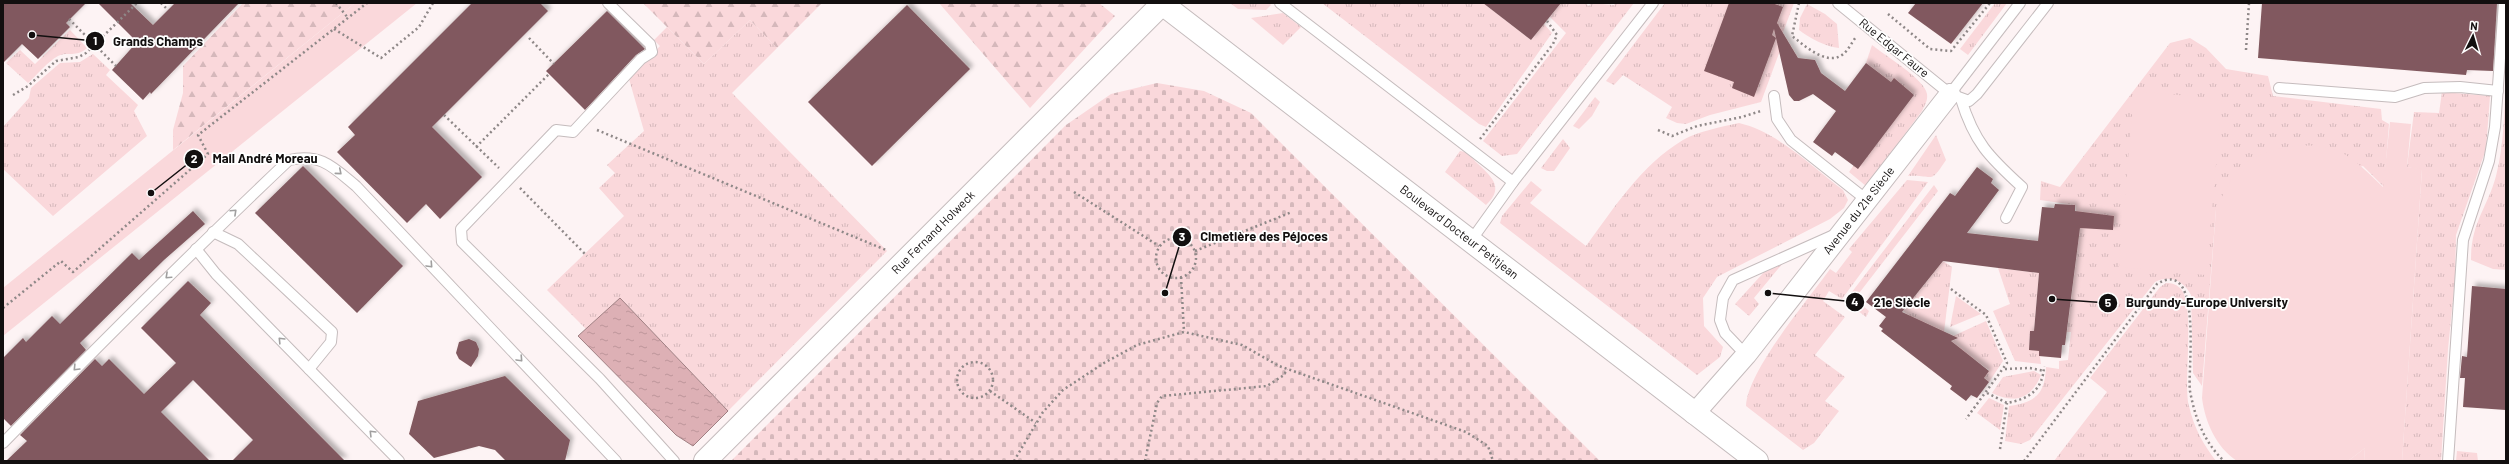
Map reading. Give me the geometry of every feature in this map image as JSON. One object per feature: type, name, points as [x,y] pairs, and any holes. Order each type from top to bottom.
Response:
[{"type":"main road","name":"Boulevard Docteur Petitjean","points":[[1162,3],[1470,242],[1757,461]]},
{"type":"main road","name":"Rue Fernand Holweck","points":[[705,461],[1162,3]]},
{"type":"street","name":"Avenue du 21e Siècle","points":[[1694,414],[1746,355],[1868,201],[1956,96]]},
{"type":"lane","points":[[608,3],[650,44],[652,52],[641,59],[573,132],[556,130],[461,229],[462,242],[600,379],[674,461]]},
{"type":"lane","points":[[1280,3],[1513,182]]},
{"type":"lane","points":[[1470,242],[1513,182],[1653,3]]},
{"type":"lane","name":"Rue Edgar Faure","points":[[1838,3],[1956,96]]},
{"type":"lane","name":"Avenue du 21e Siècle","points":[[1956,96],[2020,3]]},
{"type":"lane","points":[[1956,96],[1969,101],[1976,94],[2048,3]]},
{"type":"lane","points":[[2448,461],[2463,240],[2489,161],[2498,91],[2504,3]]},
{"type":"lane","points":[[2279,88],[2395,97],[2424,88],[2460,87],[2498,91]]},
{"type":"lane","points":[[1956,96],[1968,122],[1989,157],[2022,187],[2006,218]]},
{"type":"lane","points":[[1775,100],[1777,119],[1791,140],[1868,201]]},
{"type":"lane","points":[[3,443],[146,297],[213,232],[289,160],[304,157],[329,164],[356,186],[616,461]]},
{"type":"lane","points":[[1746,355],[1725,333],[1720,320],[1723,298],[1733,280],[1845,230]]},
{"type":"lane","points":[[213,232],[238,244],[332,332],[331,342],[309,369]]},
{"type":"lane","points":[[196,249],[216,274],[399,461]]},
{"type":"path","points":[[13,95],[33,82],[56,61],[79,57],[95,45],[137,3]]},
{"type":"path","points":[[161,3],[168,10]]},
{"type":"path","points":[[336,3],[348,18]]},
{"type":"path","points":[[3,308],[61,261],[73,272],[208,154],[198,135],[367,3]]},
{"type":"path","points":[[334,29],[381,58],[419,27],[433,3]]},
{"type":"path","points":[[1799,3],[1792,36],[1808,48],[1827,57],[1837,58],[1844,54],[1866,24]]},
{"type":"path","points":[[1888,14],[1930,49],[1951,51],[1990,3]]},
{"type":"path","points":[[2246,50],[2249,3]]},
{"type":"path","points":[[69,20],[116,66]]},
{"type":"path","points":[[1471,150],[1553,44],[1557,35],[1547,21]]},
{"type":"path","points":[[529,38],[554,64]]},
{"type":"path","points":[[476,147],[549,74]]},
{"type":"path","points":[[1658,130],[1672,136],[1698,126],[1742,117],[1775,100]]},
{"type":"path","points":[[581,123],[908,259]]},
{"type":"path","points":[[1074,192],[1159,246]]},
{"type":"path","points":[[1195,251],[1292,212]]},
{"type":"path","points":[[1169,238],[1176,238],[1188,242],[1195,251],[1194,265],[1186,275],[1181,277],[1167,276],[1157,267],[1156,253],[1159,246],[1169,238]]},
{"type":"path","points":[[1181,277],[1184,332]]},
{"type":"path","points":[[2024,461],[2157,284],[2163,281],[2171,281],[2185,290],[2190,304],[2190,391],[2200,429],[2215,452],[2224,461]]},
{"type":"path","points":[[1951,289],[1986,315],[2007,363],[2005,369],[1987,394],[1966,419]]},
{"type":"path","points":[[1014,461],[1036,423],[1063,390],[1104,363],[1137,345],[1184,332],[1242,346],[1286,369],[1466,432],[1488,446],[1493,460],[1497,461]]},
{"type":"path","points":[[973,362],[984,364],[989,368],[994,379],[990,391],[981,398],[968,397],[963,394],[959,390],[957,378],[962,367],[973,362]]},
{"type":"path","points":[[1987,394],[2007,403],[2031,396],[2038,388],[2044,371],[2044,366]]},
{"type":"path","points":[[2005,369],[2030,368],[2044,371]]},
{"type":"path","points":[[1145,461],[1157,403],[1162,396],[1267,386],[1284,375],[1286,369]]},
{"type":"path","points":[[990,391],[1036,423]]},
{"type":"path","points":[[2000,449],[2007,403]]},
{"type":"green space","points":[[243,3],[355,3],[173,150],[173,130],[183,93],[183,66]]},
{"type":"green space","points":[[355,3],[417,3],[3,336],[3,288]]},
{"type":"green space","points":[[643,3],[822,3],[777,48],[750,20],[704,64]]},
{"type":"green space","points":[[939,3],[1099,3],[1115,16],[1030,108]]},
{"type":"green space","points":[[1230,3],[1269,3],[1271,5],[1266,10],[1238,9]]},
{"type":"green space","points":[[1322,3],[1483,3],[1531,40],[1544,24],[1552,33],[1486,127],[1479,124]]},
{"type":"green space","points":[[1561,3],[1585,3],[1589,6],[1591,3],[1614,5],[1615,3],[1634,3],[1517,154],[1502,156],[1483,141],[1566,33],[1550,17]]},
{"type":"green space","points":[[1665,3],[1794,3],[1779,43],[1781,48],[1761,102],[1710,115],[1686,124],[1677,123],[1666,118],[1672,107],[1623,75],[1614,85],[1606,81]]},
{"type":"green space","points":[[1995,3],[2007,3],[1968,55],[1960,49]]},
{"type":"green space","points":[[1807,4],[1825,14],[1837,24],[1839,48],[1818,42],[1799,30],[1800,18]]},
{"type":"green space","points":[[1283,13],[1301,27],[1283,45],[1251,18]]},
{"type":"green space","points":[[750,20],[777,48],[732,93],[887,251],[728,411],[620,298],[586,329],[547,290],[624,216],[599,188],[615,173],[607,165],[644,131],[629,79],[660,46],[654,40],[667,27],[704,64]]},
{"type":"green space","points":[[70,30],[87,48],[76,54],[65,54],[58,56],[46,65],[28,83],[6,63],[20,50],[35,64]]},
{"type":"green space","points":[[2190,38],[2206,48],[2226,69],[2268,76],[2273,96],[2381,109],[2382,120],[2389,124],[2384,187],[2363,166],[2216,209],[2202,386],[2193,373],[2191,295],[2185,286],[2176,280],[2161,280],[2155,282],[2030,440],[2021,444],[2005,441],[2009,406],[2026,402],[2037,396],[2041,391],[2046,367],[2059,369],[2059,361],[2068,360],[2071,332],[2067,332],[2080,228],[2075,205],[2040,200],[2041,181],[2060,187],[2170,43]]},
{"type":"green space","points":[[1872,45],[1919,81],[1925,88],[1927,96],[1922,111],[1866,186],[1849,172],[1854,165],[1858,168],[1914,95],[1894,79],[1891,82],[1866,63]]},
{"type":"green space","points":[[93,54],[110,70],[106,75],[138,105],[134,111],[147,136],[53,216],[3,169],[3,127],[29,98],[31,88],[60,63],[80,62]]},
{"type":"green space","points":[[2506,82],[2506,270],[2493,269],[2471,260],[2474,235],[2499,165]]},
{"type":"green space","points":[[1157,83],[1204,91],[1251,113],[1600,461],[731,461],[1066,125],[1111,94]]},
{"type":"green space","points":[[2134,91],[2222,99],[2206,275],[2119,267]]},
{"type":"green space","points":[[2442,92],[2490,96],[2486,149],[2456,235],[2455,279],[2448,349],[2441,461],[2402,461],[2422,170],[2407,167],[2414,112],[2439,113]]},
{"type":"green space","points":[[1595,97],[1600,102],[1592,116],[1579,129],[1573,126]]},
{"type":"green space","points":[[2390,122],[2411,124],[2407,167],[2422,169],[2402,461],[2364,461],[2365,448],[2348,461],[2237,461],[2223,449],[2217,441],[2209,425],[2202,398],[2216,209],[2232,178],[2241,167],[2255,157],[2266,152],[2291,146],[2316,146],[2328,148],[2345,154],[2383,187]]},
{"type":"green space","points":[[1739,123],[1753,127],[1767,134],[1794,151],[1843,190],[1848,200],[1844,208],[1830,219],[1717,277],[1703,298],[1704,326],[1723,347],[1720,357],[1697,375],[1500,223],[1502,216],[1531,181],[1542,190],[1530,203],[1586,246],[1629,188],[1668,150],[1683,140],[1696,134]]},
{"type":"green space","points":[[1936,135],[1946,160],[1941,168],[1937,173],[1930,177],[1908,176]]},
{"type":"green space","points":[[1563,139],[1570,148],[1554,171],[1547,171],[1541,168]]},
{"type":"green space","points":[[1460,151],[1470,155],[1493,181],[1495,192],[1486,205],[1445,172]]},
{"type":"green space","points":[[1907,180],[1928,182],[1842,299],[1829,291],[1823,301],[1845,317],[1815,355],[1845,377],[1825,401],[1839,411],[1814,443],[1803,450],[1746,406],[1749,391],[1768,355],[1794,316],[1830,269],[1836,273],[1852,252],[1849,249]]},
{"type":"green space","points":[[1934,185],[1938,191],[1853,301],[1860,307],[1862,305],[1869,311],[1866,317],[1845,301]]},
{"type":"green space","points":[[1943,261],[1952,267],[1944,332],[1926,328],[1903,311]]},
{"type":"green space","points":[[1783,263],[1754,298],[1759,304],[1749,316],[1735,304],[1765,271]]},
{"type":"green space","points":[[1998,268],[2039,273],[2034,331],[2030,331],[2029,349],[2039,351],[2041,364],[2015,361],[1993,311],[2010,304]]},
{"type":"green space","points":[[2166,283],[2173,284],[2180,288],[2185,296],[2188,325],[2187,379],[2189,406],[2200,435],[2216,461],[2054,461],[2107,392],[2090,378],[2160,287]]},
{"type":"green space","points":[[1956,296],[1981,314],[1950,327]]},
{"type":"green space","points":[[1986,321],[2003,361],[1989,382],[1984,378],[1989,370],[1974,359],[1973,360],[1951,341],[1957,339],[1953,336]]},
{"type":"green space","points":[[2034,371],[2041,375],[2037,383],[2027,394],[2021,397],[2008,398],[1992,393],[2003,377]]},
{"type":"green space","points":[[1989,398],[2004,405],[2000,430],[1977,413]]},
{"type":"green space","points":[[2365,448],[2364,461],[2348,461]]},
{"type":"green space","points":[[2457,451],[2477,453],[2478,461],[2456,461]]},
{"type":"water","points":[[620,298],[728,411],[693,446],[676,435],[578,336]]},
{"type":"building","points":[[3,3],[86,3],[66,23],[70,27],[38,59],[22,44],[3,63]]},
{"type":"building","points":[[98,3],[130,3],[153,25],[175,3],[239,3],[151,94],[150,92],[143,100],[112,70],[137,42]]},
{"type":"building","points":[[472,3],[540,3],[548,11],[432,127],[482,177],[440,219],[426,204],[407,223],[337,152],[355,135],[348,127]]},
{"type":"building","points":[[1483,3],[1561,3],[1531,40]]},
{"type":"building","points":[[1729,3],[1772,3],[1783,7],[1777,23],[1798,58],[1815,60],[1821,73],[1845,91],[1866,63],[1891,82],[1894,78],[1914,95],[1858,169],[1835,152],[1832,156],[1813,142],[1836,111],[1813,94],[1799,101],[1794,101],[1789,95],[1774,29],[1772,35],[1776,38],[1754,97],[1732,88],[1734,82],[1704,71]]},
{"type":"building","points":[[1916,3],[1983,3],[1951,44],[1908,13]]},
{"type":"building","points":[[2262,3],[2497,3],[2493,71],[2467,70],[2466,75],[2258,58]]},
{"type":"building","points":[[907,5],[970,69],[872,166],[808,102]]},
{"type":"building","points":[[607,11],[645,49],[636,55],[585,110],[546,71]]},
{"type":"building","points":[[303,166],[403,266],[357,313],[255,213]]},
{"type":"building","points":[[1977,167],[1993,179],[1991,183],[1999,190],[1967,233],[2038,241],[2042,207],[2054,208],[2055,204],[2075,205],[2075,211],[2114,216],[2113,230],[2080,228],[2065,345],[2062,345],[2061,358],[2039,356],[2039,351],[2029,350],[2030,331],[2034,331],[2039,273],[1943,261],[1902,312],[1958,338],[1951,341],[1989,371],[1984,378],[1989,382],[1977,398],[1971,395],[1966,401],[1950,389],[1952,386],[1881,331],[1883,329],[1879,326],[1886,317],[1866,302],[1950,193],[1955,196]]},
{"type":"building","points":[[193,211],[205,224],[164,260],[80,343],[86,350],[11,426],[3,418],[3,358],[23,338],[26,342],[52,316],[60,324],[132,253],[139,260]]},
{"type":"building","points":[[188,281],[211,303],[200,315],[345,461],[232,461],[253,440],[193,380],[161,412],[210,461],[6,461],[27,441],[20,435],[95,359],[102,366],[109,359],[144,394],[176,363],[141,328]]},
{"type":"building","points":[[2472,286],[2506,289],[2506,410],[2463,407],[2465,378],[2460,378],[2462,356],[2467,357]]},
{"type":"building","points":[[469,339],[476,342],[479,349],[478,356],[471,367],[459,359],[456,353],[459,342]]},
{"type":"building","points":[[505,376],[570,440],[565,461],[506,461],[495,450],[479,446],[434,458],[409,434],[418,401]]},
{"type":"place","name":"Grands Champs","points":[[32,35]]},
{"type":"place","name":"Mail André Moreau","points":[[151,193]]},
{"type":"place","name":"Cimetière des Péjoces","points":[[1165,293]]},
{"type":"place","name":"21e Siècle","points":[[1768,293]]},
{"type":"place","name":"Burgundy-Europe University","points":[[2052,299]]}]
